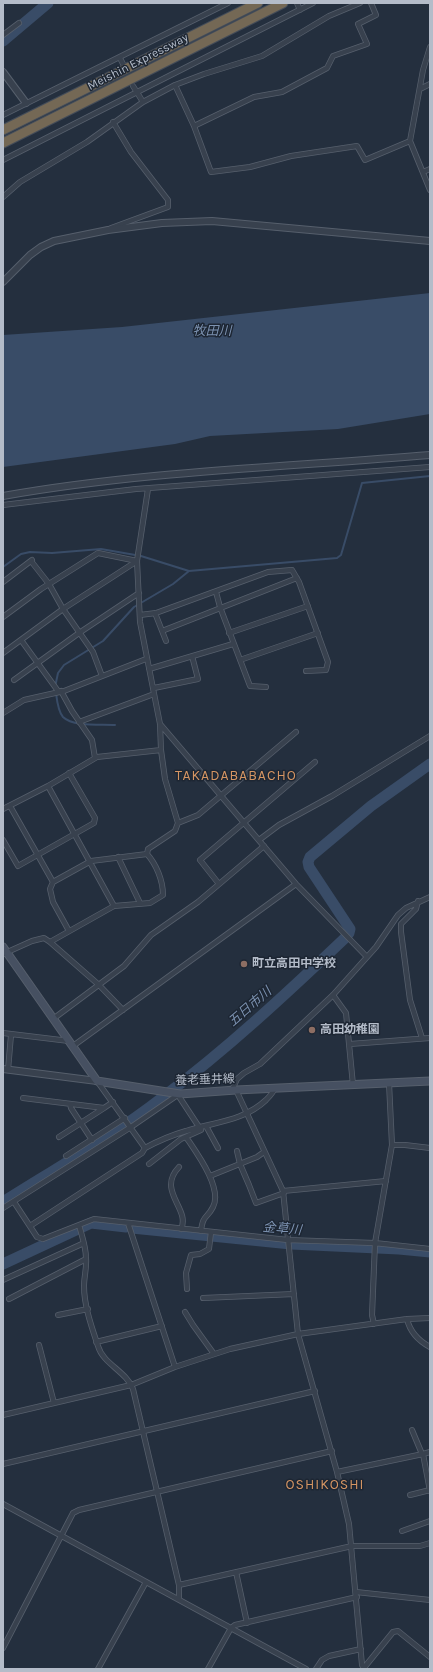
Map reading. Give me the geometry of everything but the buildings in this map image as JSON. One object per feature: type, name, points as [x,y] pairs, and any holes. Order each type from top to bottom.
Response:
[{"type":"highway","name":"Meishin Expressway","points":[[3,130],[258,3]]},
{"type":"highway","name":"Meishin Expressway","points":[[3,143],[283,3]]},
{"type":"main road","points":[[4,951],[97,1081]]},
{"type":"main road","name":"養老垂井線","points":[[97,1081],[177,1094],[430,1081]]},
{"type":"street","points":[[3,115],[228,3]]},
{"type":"street","points":[[298,3],[300,10]]},
{"type":"street","points":[[3,160],[314,3]]},
{"type":"street","points":[[3,197],[20,182],[87,142],[143,102],[175,85],[204,74],[262,56],[329,16],[360,3]]},
{"type":"street","points":[[194,126],[254,97],[282,92],[327,68],[333,56],[367,44],[358,24],[376,15],[371,3]]},
{"type":"street","points":[[3,35],[19,23]]},
{"type":"street","points":[[430,47],[423,70],[410,141],[430,190]]},
{"type":"street","points":[[120,58],[123,64]]},
{"type":"street","points":[[3,72],[26,103]]},
{"type":"street","points":[[420,89],[430,84]]},
{"type":"street","points":[[175,85],[194,126],[211,172],[250,167],[292,156],[357,146],[365,160],[410,141]]},
{"type":"street","points":[[133,86],[143,102]]},
{"type":"street","points":[[108,230],[168,207],[168,200],[131,152],[113,122]]},
{"type":"street","points":[[423,172],[430,169]]},
{"type":"street","points":[[3,282],[30,255],[41,247],[54,241],[108,230],[162,223],[212,221],[430,241]]},
{"type":"street","points":[[3,496],[72,486],[177,474],[430,455]]},
{"type":"street","points":[[3,505],[102,493],[430,467]]},
{"type":"street","points":[[146,854],[148,849],[175,831],[178,823],[165,779],[161,750],[160,724],[154,688],[146,659],[140,615],[137,561],[148,489]]},
{"type":"street","points":[[3,617],[48,584],[98,553],[137,561]]},
{"type":"street","points":[[3,582],[32,561],[48,584],[62,609],[93,652],[102,676]]},
{"type":"street","points":[[3,653],[62,609],[137,561]]},
{"type":"street","points":[[140,615],[154,613],[216,592],[268,572],[292,570],[297,578],[308,606],[328,662],[326,670],[306,671]]},
{"type":"street","points":[[162,631],[297,578]]},
{"type":"street","points":[[216,592],[229,633],[250,686],[266,687]]},
{"type":"street","points":[[14,680],[79,633],[139,593]]},
{"type":"street","points":[[229,633],[308,606]]},
{"type":"street","points":[[154,613],[166,641]]},
{"type":"street","points":[[240,660],[318,633]]},
{"type":"street","points":[[21,640],[59,691],[92,740],[95,758]]},
{"type":"street","points":[[149,669],[233,644]]},
{"type":"street","points":[[154,688],[198,679],[192,656]]},
{"type":"street","points":[[3,713],[24,700],[59,691],[146,659]]},
{"type":"street","points":[[80,722],[154,694]]},
{"type":"street","points":[[160,724],[296,884],[367,957]]},
{"type":"street","points":[[178,823],[198,815],[296,732]]},
{"type":"street","points":[[259,840],[279,825],[332,796],[430,736]]},
{"type":"street","points":[[3,809],[48,786],[95,758],[161,750]]},
{"type":"street","points":[[219,884],[200,860],[315,762]]},
{"type":"street","points":[[3,840],[18,866],[94,823],[95,818],[69,773]]},
{"type":"street","points":[[48,786],[91,861],[114,906]]},
{"type":"street","points":[[10,806],[53,882]]},
{"type":"street","points":[[53,1019],[124,966],[151,936],[198,902],[264,846]]},
{"type":"street","points":[[69,931],[53,902],[50,889],[53,882],[91,861],[146,854]]},
{"type":"street","points":[[50,942],[114,906],[150,903],[163,895],[163,885],[152,860],[146,854]]},
{"type":"street","points":[[118,857],[140,904]]},
{"type":"street","points":[[3,1034],[71,1044],[123,1010],[296,884]]},
{"type":"street","points":[[364,1669],[362,1664],[349,1524],[338,1472],[298,1334],[283,1192],[247,1114],[234,1090],[237,1079],[240,1076],[260,1064],[333,995],[376,947],[398,915],[418,901],[429,898]]},
{"type":"street","points":[[418,901],[416,909],[401,924],[401,932],[410,1000],[422,1038]]},
{"type":"street","points":[[4,951],[44,938],[99,986],[123,1010]]},
{"type":"street","points":[[333,995],[346,1013],[353,1085]]},
{"type":"street","points":[[11,1034],[5,1070],[97,1081],[125,1118],[145,1148]]},
{"type":"street","points":[[350,1044],[430,1038]]},
{"type":"street","points":[[374,1324],[372,1315],[375,1243],[392,1145],[390,1083]]},
{"type":"street","points":[[30,1226],[142,1153],[145,1148],[171,1136],[247,1114],[257,1109],[274,1093],[275,1088]]},
{"type":"street","points":[[3,1208],[131,1127],[177,1094],[201,1127]]},
{"type":"street","points":[[23,1098],[104,1108]]},
{"type":"street","points":[[59,1137],[113,1102]]},
{"type":"street","points":[[70,1104],[92,1140]]},
{"type":"street","points":[[66,1156],[125,1118]]},
{"type":"street","points":[[206,1126],[218,1148]]},
{"type":"street","points":[[149,1164],[165,1150],[201,1130],[201,1127]]},
{"type":"street","points":[[186,1137],[210,1176],[215,1196],[214,1206],[203,1220],[201,1231]]},
{"type":"street","points":[[392,1145],[430,1148]]},
{"type":"street","points":[[237,1150],[240,1164],[256,1203],[283,1192],[386,1182]]},
{"type":"street","points":[[210,1176],[240,1164],[264,1152]]},
{"type":"street","points":[[179,1167],[172,1178],[171,1187],[184,1220],[181,1229]]},
{"type":"street","points":[[14,1202],[37,1237],[43,1239],[80,1228],[94,1219],[201,1231],[210,1235],[288,1240],[375,1243],[430,1249]]},
{"type":"street","points":[[128,1223],[175,1367]]},
{"type":"street","points":[[80,1228],[86,1259],[84,1286],[96,1342],[98,1348],[108,1361],[127,1379],[131,1385],[179,1585],[179,1599]]},
{"type":"street","points":[[187,1289],[186,1272],[191,1255],[207,1251],[209,1249],[210,1235]]},
{"type":"street","points":[[3,1280],[84,1243]]},
{"type":"street","points":[[9,1299],[86,1259]]},
{"type":"street","points":[[203,1298],[294,1294]]},
{"type":"street","points":[[58,1315],[88,1309]]},
{"type":"street","points":[[185,1312],[214,1354]]},
{"type":"street","points":[[3,1415],[131,1385],[175,1367],[214,1354],[298,1334],[407,1319],[430,1318]]},
{"type":"street","points":[[407,1319],[409,1327],[416,1336],[430,1347]]},
{"type":"street","points":[[96,1342],[162,1326]]},
{"type":"street","points":[[39,1345],[54,1403]]},
{"type":"street","points":[[3,1464],[315,1391]]},
{"type":"street","points":[[410,1496],[430,1490],[423,1454],[412,1430]]},
{"type":"street","points":[[3,1648],[73,1513],[79,1510],[332,1451]]},
{"type":"street","points":[[338,1472],[430,1452]]},
{"type":"street","points":[[3,1504],[306,1669]]},
{"type":"street","points":[[402,1532],[430,1521]]},
{"type":"street","points":[[179,1585],[352,1546],[420,1546],[430,1543]]},
{"type":"street","points":[[236,1572],[247,1623]]},
{"type":"street","points":[[98,1669],[146,1582]]},
{"type":"street","points":[[208,1669],[231,1628],[235,1625],[356,1595],[430,1600]]},
{"type":"street","points":[[364,1669],[393,1632],[398,1631],[429,1656],[430,1650]]},
{"type":"street","points":[[316,1669],[322,1660],[329,1656],[361,1649]]},
{"type":"water","name":"牧田川","points":[[430,293],[430,414],[338,429],[210,436],[175,444],[3,467],[3,335],[122,327]]},
{"type":"waterway","points":[[3,41],[48,3]]},
{"type":"waterway","points":[[3,567],[21,554],[30,552],[52,553],[101,549],[141,556],[189,571],[337,558],[341,555],[362,483],[430,476]]},
{"type":"waterway","points":[[55,687],[58,673],[64,665],[103,641],[134,607],[173,584],[189,571]]},
{"type":"waterway","points":[[56,693],[60,712],[63,717],[68,720],[80,724],[115,725]]},
{"type":"waterway","name":"五日市川","points":[[3,1202],[124,1125],[187,1079],[256,1021],[344,939],[349,933],[350,929],[309,867],[308,862],[310,857],[371,806],[430,764]]},
{"type":"waterway","name":"金草川","points":[[3,1264],[91,1223],[126,1227]]},
{"type":"waterway","name":"金草川","points":[[132,1228],[291,1244],[399,1249],[430,1252]]},
{"type":"place","name":"町立高田中学校","points":[[244,964]]},
{"type":"place","name":"高田幼稚園","points":[[312,1030]]},
{"type":"district","name":"TAKADABABACHO","points":[[236,776]]},
{"type":"district","name":"OSHIKOSHI","points":[[325,1485]]}]
